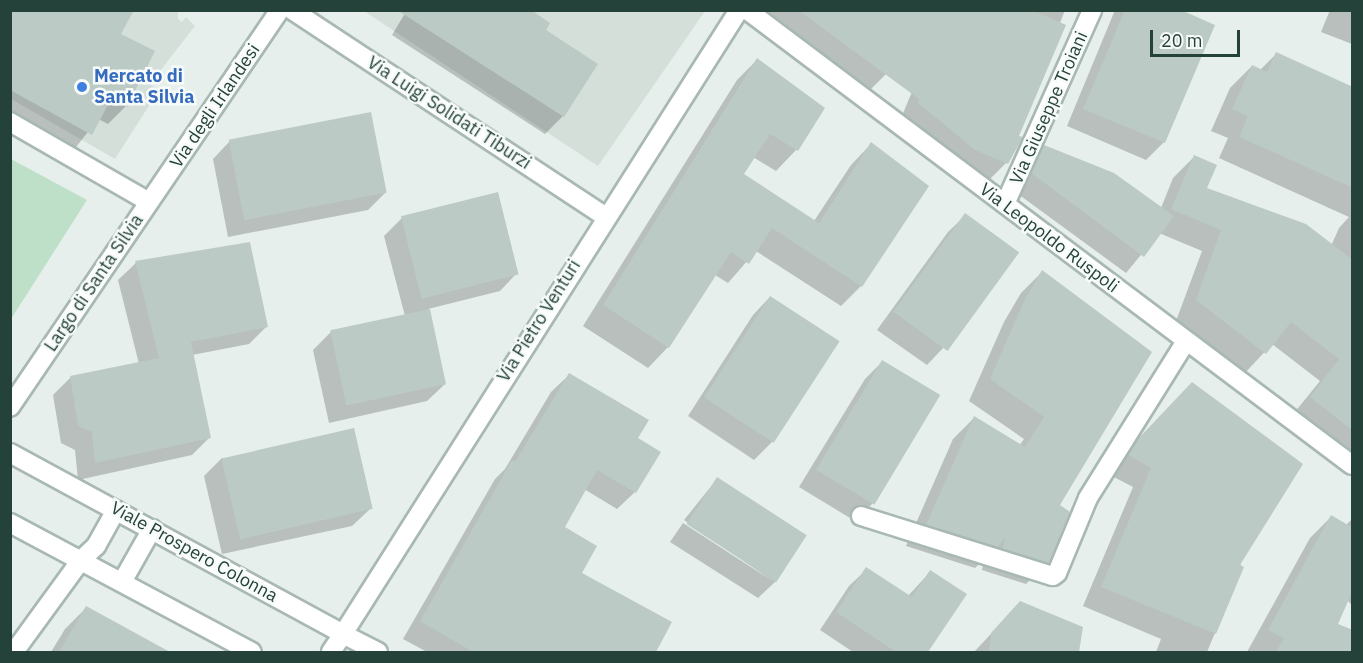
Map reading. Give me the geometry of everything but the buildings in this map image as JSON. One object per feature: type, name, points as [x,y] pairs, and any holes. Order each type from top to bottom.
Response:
[{"type":"street","name":"Via degli Irlandesi","points":[[149,201],[280,10]]},
{"type":"street","name":"Via Luigi Solidati Tiburzi","points":[[292,10],[605,216]]},
{"type":"street","name":"Via Pietro Venturi","points":[[331,652],[605,216],[739,10]]},
{"type":"street","name":"Via Leopoldo Ruspoli","points":[[747,10],[1353,465]]},
{"type":"street","name":"Via Giuseppe Troiani","points":[[1005,204],[1092,10]]},
{"type":"street","name":"Largo di Santa Silvia","points":[[10,122],[149,201],[10,407]]},
{"type":"street","points":[[861,516],[1053,576],[1070,549],[1088,498],[1186,341]]},
{"type":"street","name":"Viale Prospero Colonna","points":[[10,453],[378,652]]},
{"type":"street","points":[[14,652],[81,560],[96,546],[116,510]]},
{"type":"street","points":[[10,523],[252,652]]},
{"type":"street","points":[[122,582],[152,529]]},
{"type":"shaded area","name":"Mercato di Santa Silvia","points":[[11,11],[178,11],[178,19],[182,22],[186,17],[195,26],[150,84],[159,90],[115,159],[11,99]]},
{"type":"shaded area","points":[[364,11],[705,11],[598,166]]},
{"type":"green space","points":[[11,159],[87,200],[11,319]]},
{"type":"place","name":"Mercato di Santa Silvia","points":[[82,87]]}]
